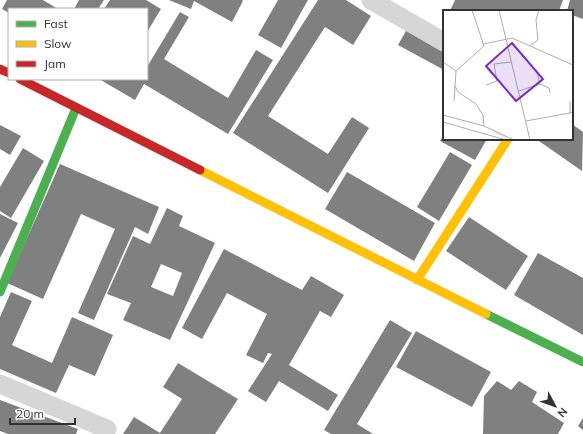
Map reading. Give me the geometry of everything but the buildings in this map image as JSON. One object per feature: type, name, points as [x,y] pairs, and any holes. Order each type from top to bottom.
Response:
[{"type":"main road","points":[[22,80],[417,280],[583,362]]},
{"type":"main road","points":[[0,292],[76,108]]},
{"type":"main road","points":[[417,280],[507,140]]},
{"type":"street","points":[[370,0],[443,41]]},
{"type":"street","points":[[0,384],[107,429]]},
{"type":"traffic: fast","points":[[0,292],[76,108]]},
{"type":"traffic: fast","points":[[486,314],[583,362]]},
{"type":"traffic: slow","points":[[417,280],[507,140]]},
{"type":"traffic: slow","points":[[200,170],[486,314]]},
{"type":"traffic: jam","points":[[0,69],[8,73]]},
{"type":"traffic: jam","points":[[22,80],[200,170]]}]
